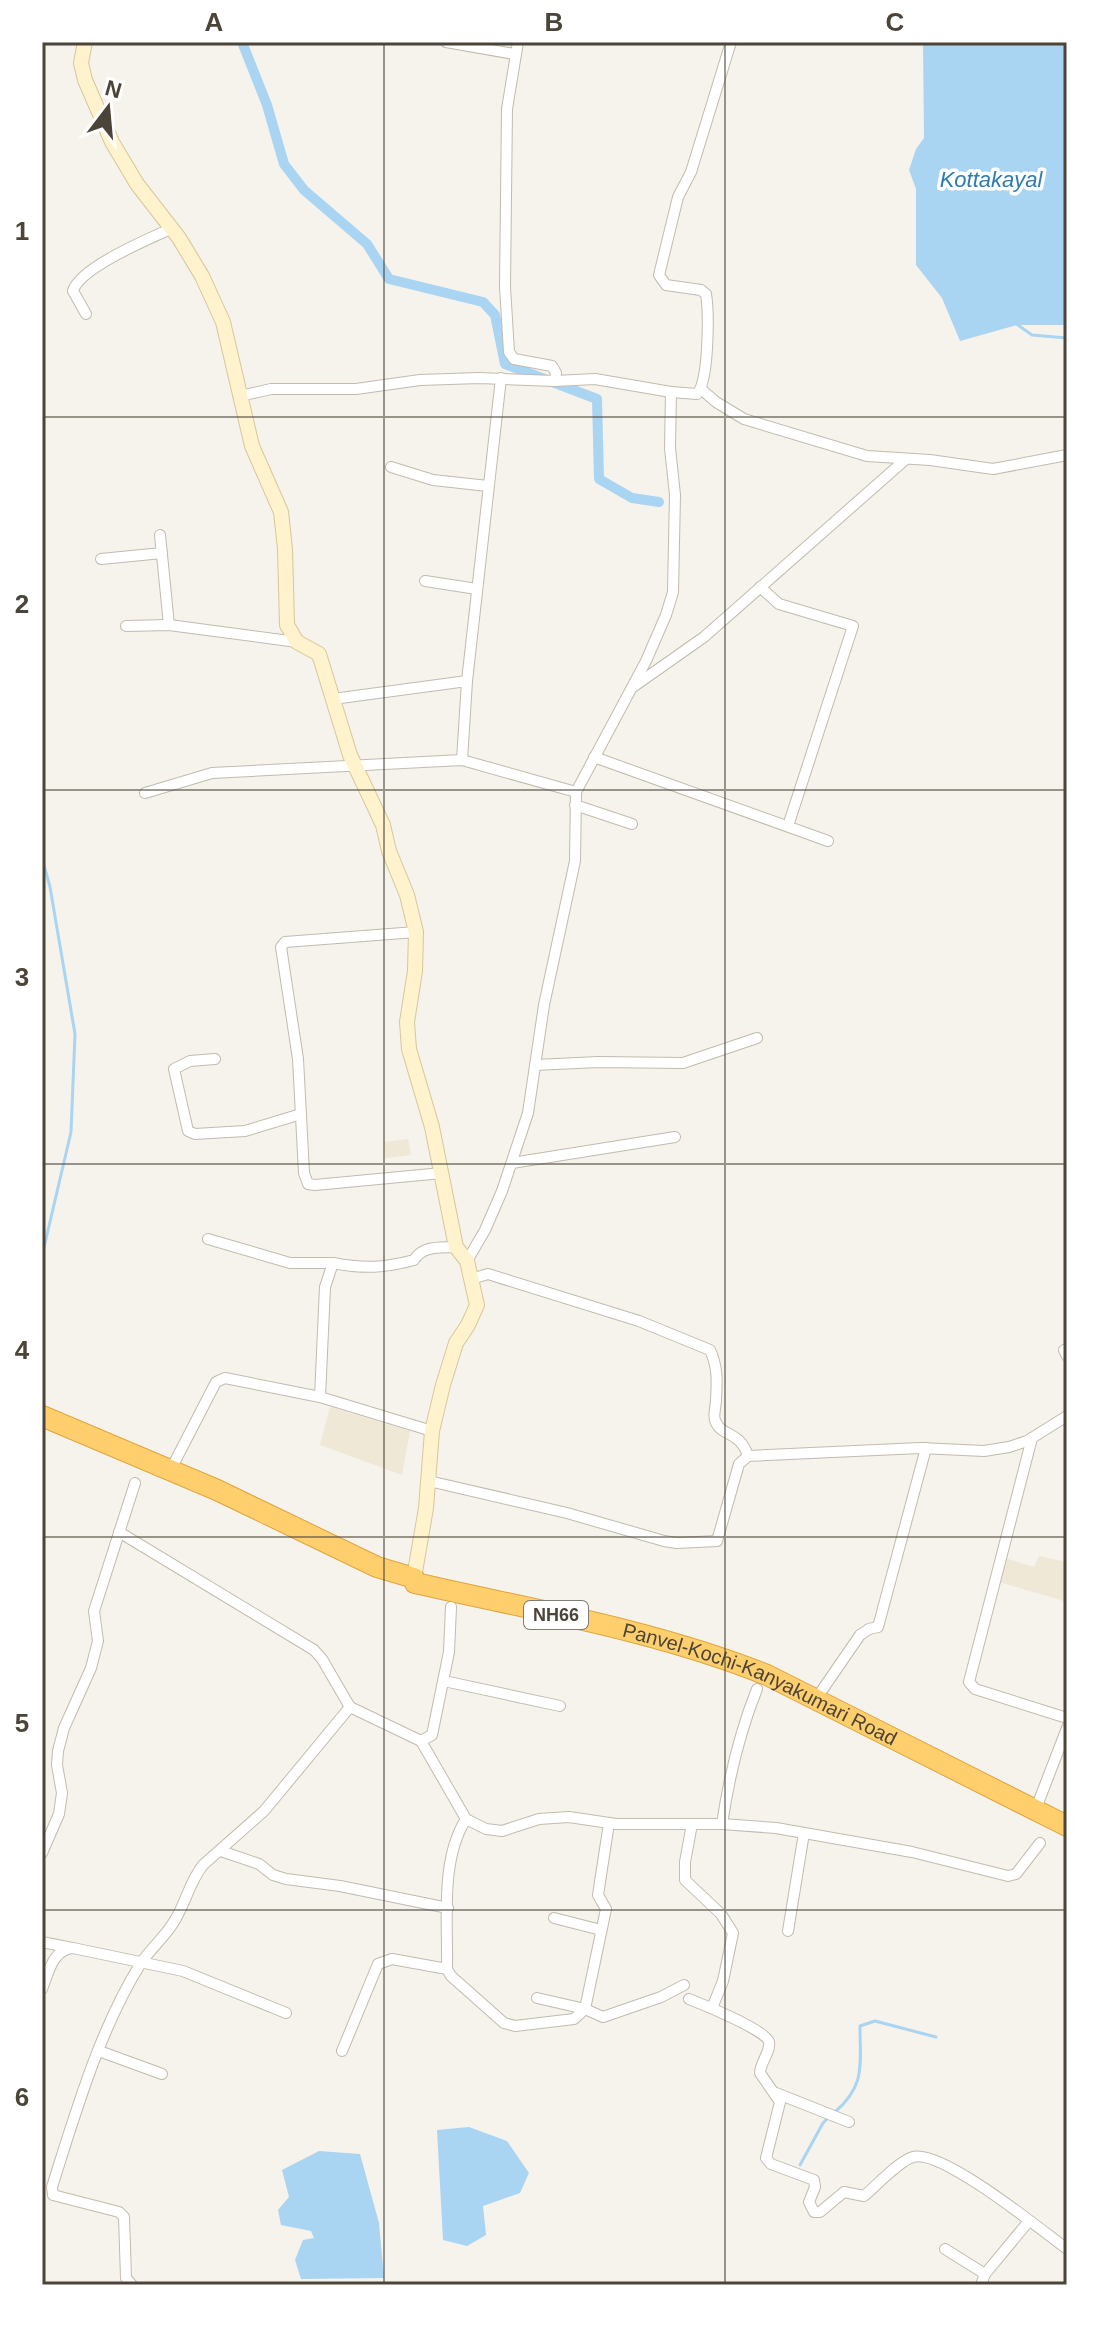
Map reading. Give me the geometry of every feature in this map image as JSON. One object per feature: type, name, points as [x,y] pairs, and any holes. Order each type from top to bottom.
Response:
[{"type":"highway","name":"Panvel-Kochi-Kanyakumari Road","points":[[42,1416],[217,1490],[377,1567],[414,1578],[415,1583],[723,1657],[816,1699],[1067,1826]]},
{"type":"main road","points":[[85,42],[81,63],[85,80],[112,142],[137,184],[173,228],[202,276],[223,322],[257,461],[281,512],[287,625],[297,642],[319,654],[355,766],[383,825],[416,932],[415,971],[407,1022],[409,1049],[442,1173],[456,1247],[467,1261],[477,1305],[450,1360],[432,1431],[429,1481],[414,1578]]},
{"type":"street","points":[[446,42],[514,54]]},
{"type":"street","points":[[518,42],[507,109],[505,287],[509,352],[514,359],[552,366],[556,373],[555,381]]},
{"type":"street","points":[[240,396],[271,389],[356,389],[420,380],[501,378],[603,380],[697,394],[701,389],[706,355],[706,294],[701,290],[666,285],[659,275],[678,197],[691,172],[731,42]]},
{"type":"street","points":[[86,314],[73,291],[79,279],[134,245],[173,228]]},
{"type":"street","points":[[462,760],[467,681],[501,378]]},
{"type":"street","points":[[701,389],[731,412],[757,424],[867,456],[930,460],[993,469],[1067,455]]},
{"type":"street","points":[[467,1261],[485,1230],[528,1113],[544,1005],[575,861],[576,792],[633,687],[666,615],[673,592],[675,495],[670,448],[671,392]]},
{"type":"street","points":[[633,687],[704,637],[906,459]]},
{"type":"street","points":[[391,467],[433,480],[488,486]]},
{"type":"street","points":[[160,535],[169,625]]},
{"type":"street","points":[[101,559],[162,553]]},
{"type":"street","points":[[425,581],[477,589]]},
{"type":"street","points":[[760,587],[779,604],[853,626],[788,826]]},
{"type":"street","points":[[126,626],[169,625],[297,642]]},
{"type":"street","points":[[333,699],[467,681]]},
{"type":"street","points":[[594,757],[828,841]]},
{"type":"street","points":[[145,793],[212,773],[462,760],[576,792]]},
{"type":"street","points":[[575,805],[632,824]]},
{"type":"street","points":[[416,932],[282,944],[298,1059],[304,1173],[308,1184],[315,1185],[442,1173]]},
{"type":"street","points":[[535,1065],[683,1063],[757,1038]]},
{"type":"street","points":[[215,1059],[190,1061],[174,1069],[188,1131],[195,1134],[245,1131],[301,1114]]},
{"type":"street","points":[[512,1163],[675,1137]]},
{"type":"street","points":[[208,1239],[290,1263],[333,1263],[360,1269],[414,1260],[418,1253],[426,1249],[456,1247]]},
{"type":"street","points":[[320,1397],[325,1287],[333,1263]]},
{"type":"street","points":[[471,1279],[488,1274],[639,1321],[710,1350],[717,1379],[715,1419],[722,1431],[737,1436],[748,1456]]},
{"type":"street","points":[[170,1471],[218,1380],[228,1378],[320,1397],[432,1431]]},
{"type":"street","points":[[429,1481],[567,1513],[664,1541],[717,1541],[739,1464],[748,1456],[926,1448],[984,1451],[1009,1447],[1032,1438],[1067,1416]]},
{"type":"street","points":[[1032,1438],[969,1682],[975,1689],[1067,1718]]},
{"type":"street","points":[[816,1699],[860,1635],[878,1627],[926,1448]]},
{"type":"street","points":[[42,1853],[59,1814],[62,1793],[58,1751],[64,1728],[91,1668],[98,1641],[94,1611],[135,1483]]},
{"type":"street","points":[[119,1532],[314,1650],[350,1707],[421,1741],[466,1819],[486,1829],[498,1831],[539,1819],[569,1817],[609,1823],[722,1824],[804,1833],[912,1852],[1008,1876],[1016,1874],[1040,1843]]},
{"type":"street","points":[[421,1741],[433,1732],[449,1652],[451,1607]]},
{"type":"street","points":[[444,1681],[560,1706]]},
{"type":"street","points":[[722,1824],[737,1743],[757,1689]]},
{"type":"street","points":[[53,2195],[52,2187],[74,2116],[99,2051],[142,1961],[177,1917],[196,1874],[264,1811],[350,1707]]},
{"type":"street","points":[[1035,1811],[1067,1728]]},
{"type":"street","points":[[466,1819],[451,1861],[447,1969],[451,1976],[507,2024],[515,2026],[574,2019],[585,2009],[606,1909],[598,1895],[609,1823]]},
{"type":"street","points":[[692,1824],[685,1880],[721,1914],[733,1933],[723,1981],[712,2008]]},
{"type":"street","points":[[788,1931],[804,1833]]},
{"type":"street","points":[[221,1851],[259,1864],[273,1875],[286,1879],[340,1886],[448,1908]]},
{"type":"street","points":[[554,1918],[601,1930]]},
{"type":"street","points":[[42,1942],[183,1971],[286,2013]]},
{"type":"street","points":[[42,1989],[53,1960],[64,1950],[73,1948]]},
{"type":"street","points":[[342,2051],[378,1964],[392,1959],[447,1969]]},
{"type":"street","points":[[537,1998],[585,2009],[603,2017],[661,1997],[684,1985]]},
{"type":"street","points":[[689,1999],[768,2039],[760,2073],[776,2093],[780,2108],[766,2158],[771,2164],[814,2180],[815,2187],[809,2202],[814,2212],[820,2212],[844,2192],[864,2196],[908,2159],[925,2156],[942,2162],[1067,2249]]},
{"type":"street","points":[[99,2051],[162,2074]]},
{"type":"street","points":[[776,2093],[849,2122]]},
{"type":"street","points":[[42,2189],[53,2195],[119,2212],[124,2217],[126,2278],[132,2285]]},
{"type":"street","points":[[945,2249],[983,2280],[1029,2221]]},
{"type":"shaded area","points":[[408,1139],[411,1155],[385,1158],[383,1142]]},
{"type":"shaded area","points":[[330,1407],[410,1431],[402,1475],[320,1445]]},
{"type":"shaded area","points":[[1039,1556],[1067,1562],[1067,1602],[999,1582],[1005,1558],[1034,1567]]},
{"type":"water","name":"Kottakayal","points":[[923,42],[1067,42],[1067,325],[1017,325],[960,341],[942,298],[916,265],[916,189],[909,170],[916,149],[924,138]]},
{"type":"water","points":[[469,2127],[507,2141],[529,2173],[520,2193],[483,2206],[486,2235],[467,2246],[443,2240],[437,2130]]},
{"type":"water","points":[[319,2151],[360,2154],[379,2223],[384,2278],[301,2279],[295,2260],[303,2240],[314,2238],[311,2231],[281,2225],[278,2210],[289,2197],[282,2170]]},
{"type":"waterway","points":[[242,42],[267,105],[284,164],[304,190],[367,244],[389,279],[483,302],[495,315],[505,364],[597,399],[599,479],[632,498],[659,502]]},
{"type":"waterway","points":[[1015,323],[1032,335],[1067,338]]},
{"type":"waterway","points":[[42,858],[50,887],[75,1034],[71,1132],[42,1256]]},
{"type":"waterway","points":[[835,2112],[857,2083],[860,2026],[875,2021],[936,2037]]},
{"type":"waterway","points":[[800,2165],[829,2117]]}]
